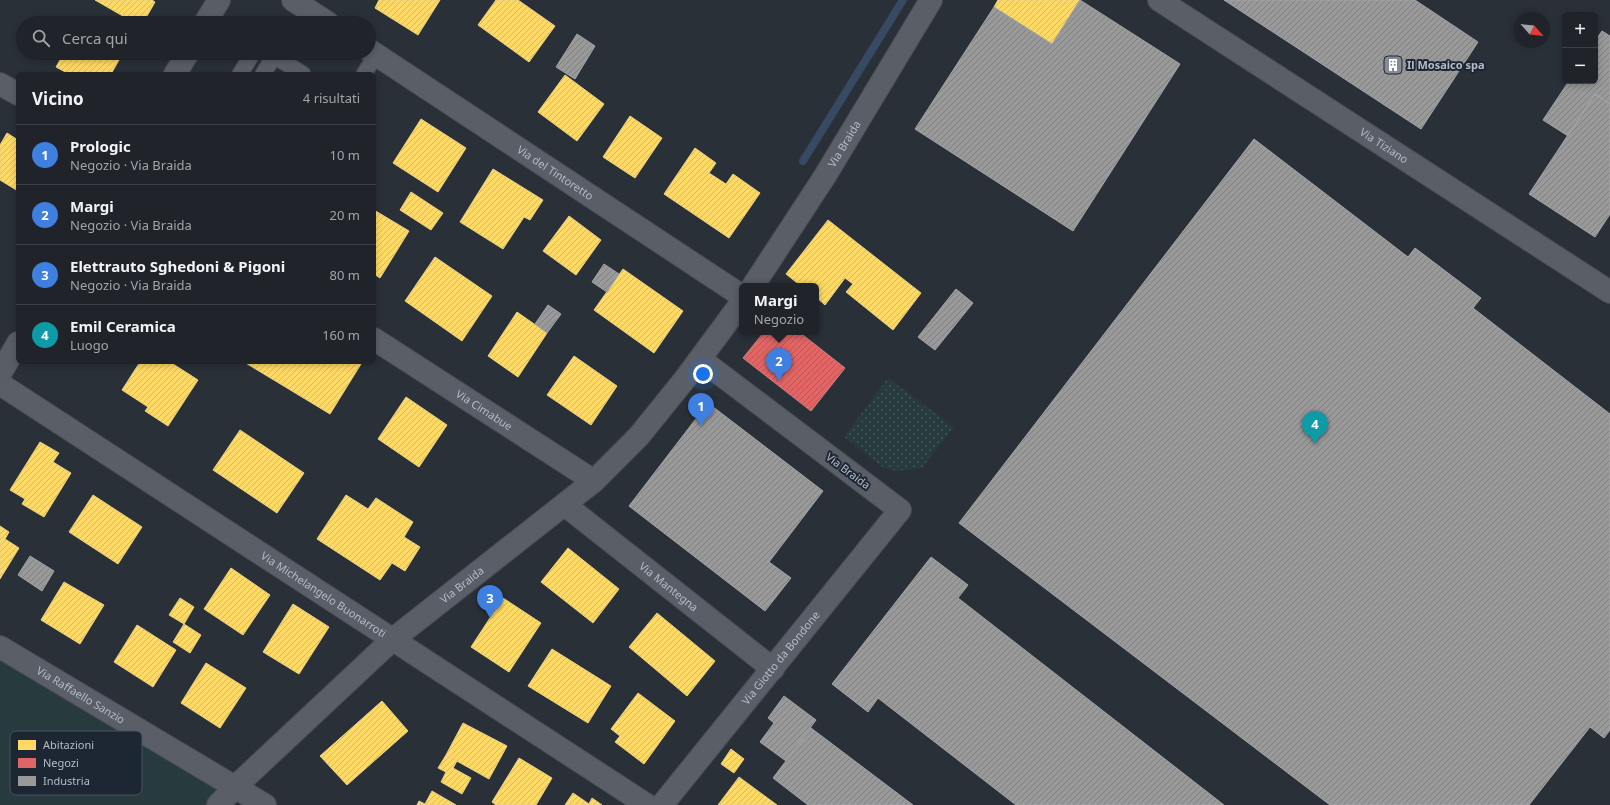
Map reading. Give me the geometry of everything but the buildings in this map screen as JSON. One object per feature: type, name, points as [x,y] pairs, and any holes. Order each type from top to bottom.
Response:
[{"type":"street","points":[[293,0],[317,16]]},
{"type":"street","name":"Via Braida","points":[[755,283],[825,176],[931,0]]},
{"type":"street","name":"Via Tiziano","points":[[1158,0],[1610,292]]},
{"type":"street","name":"Via del Tintoretto","points":[[376,56],[739,294]]},
{"type":"street","points":[[177,72],[184,60]]},
{"type":"street","points":[[0,84],[16,93]]},
{"type":"street","name":"Via Braida","points":[[218,805],[234,788],[392,640],[594,481],[639,436],[700,359],[739,306]]},
{"type":"street","name":"Via Cimabue","points":[[376,340],[594,481]]},
{"type":"street","points":[[0,374],[16,346]]},
{"type":"street","name":"Via Braida","points":[[700,359],[900,510]]},
{"type":"street","name":"Via Michelangelo Buonarroti","points":[[0,384],[647,805]]},
{"type":"street","name":"Via Mantegna","points":[[565,505],[773,669]]},
{"type":"street","name":"Via Giotto da Bondone","points":[[662,805],[900,510]]},
{"type":"street","name":"Via Raffaello Sanzio","points":[[0,647],[139,731]]},
{"type":"street","name":"Via Raffaello Sanzio","points":[[142,733],[265,805]]},
{"type":"lane","points":[[241,72],[249,60]]},
{"type":"lane","points":[[264,72],[269,60]]},
{"type":"lane","points":[[279,60],[300,72]]},
{"type":"lane","points":[[365,72],[369,60]]},
{"type":"green space","points":[[888,378],[954,427],[922,468],[897,471],[884,468],[844,437]]},
{"type":"green space","points":[[0,648],[141,731],[10,731],[10,795],[142,795],[142,732],[237,788],[222,805],[0,805]]},
{"type":"waterway","points":[[803,161],[903,0]]},
{"type":"place","name":"Il Mosaico spa","points":[[1393,65]]},
{"type":"place","name":"Margi","points":[[779,381]]},
{"type":"place","name":"Prologic","points":[[701,426]]},
{"type":"place","name":"Emil Ceramica","points":[[1315,444]]},
{"type":"place","name":"Elettrauto Sghedoni & Pigoni","points":[[490,618]]}]
